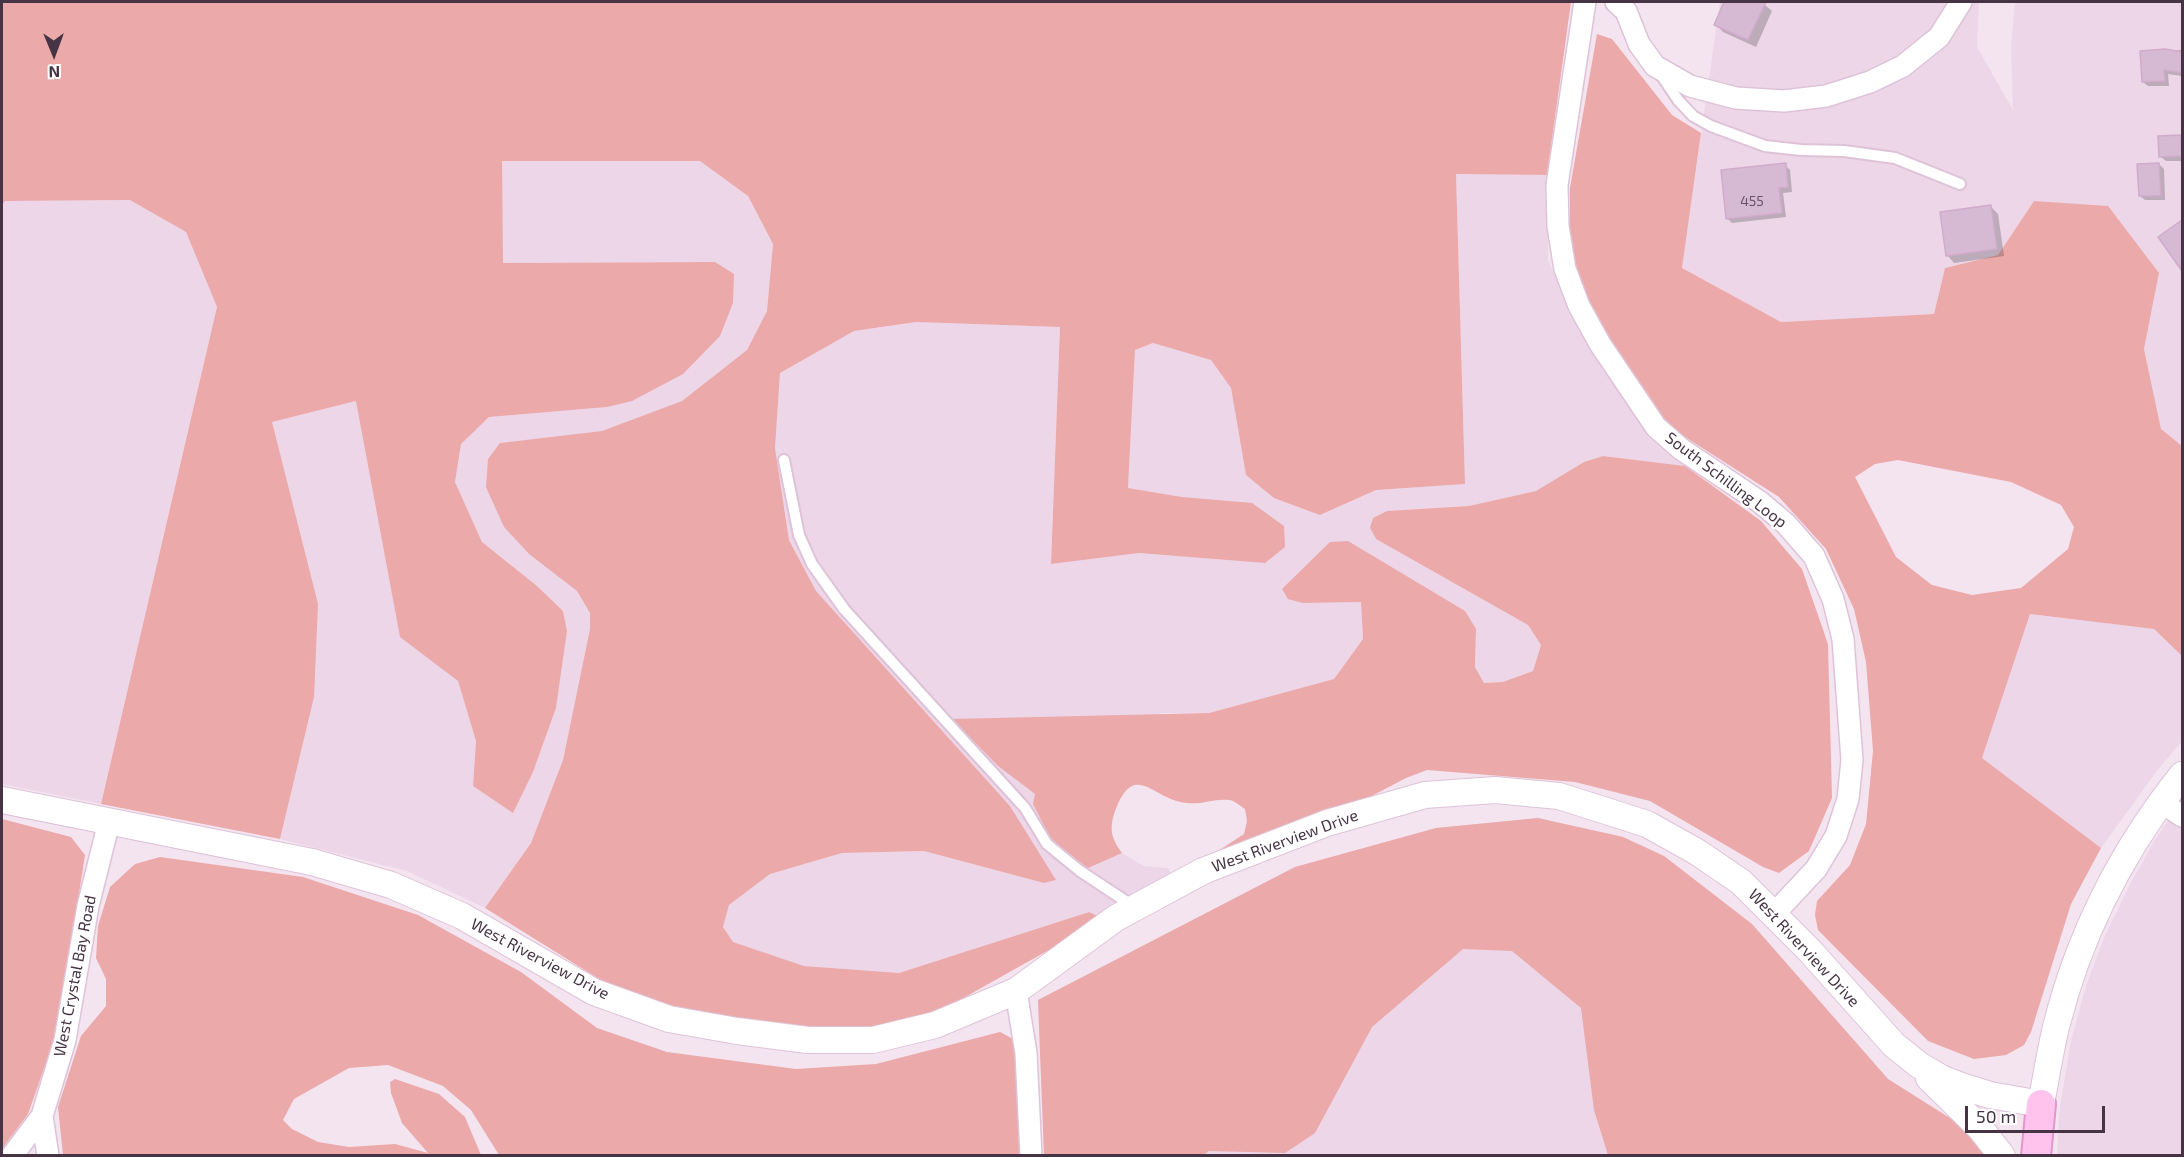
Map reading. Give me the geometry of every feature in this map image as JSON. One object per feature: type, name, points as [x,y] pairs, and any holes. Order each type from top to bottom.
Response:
[{"type":"main road","points":[[2036,1155],[2041,1104]]},
{"type":"street","name":"South Schilling Loop","points":[[1586,2],[1557,184],[1558,226],[1565,269],[1580,306],[1600,344],[1656,427],[1681,449],[1760,502],[1786,524],[1814,556],[1833,599],[1843,639],[1852,760],[1848,799],[1836,836],[1816,869],[1774,914]]},
{"type":"street","points":[[1616,2],[1626,11],[1639,44],[1655,66],[1690,86],[1736,98],[1784,101],[1826,96],[1870,82],[1903,66],[1939,37],[1960,2]]},
{"type":"street","points":[[2041,1104],[2056,1027],[2074,970],[2099,906],[2128,852],[2182,775]]},
{"type":"street","name":"West Riverview Drive","points":[[2,800],[312,862],[391,885],[462,916],[594,992],[669,1019],[808,1040],[873,1040],[935,1025],[1016,991],[1116,918],[1203,872],[1328,823],[1425,795],[1495,790],[1559,796],[1647,824],[1697,852],[1742,882],[1894,1044],[1919,1065],[1941,1078],[1990,1095],[2041,1104]]},
{"type":"street","points":[[2161,802],[2182,816]]},
{"type":"street","name":"West Crystal Bay Road","points":[[12,1155],[42,1116],[65,1040],[88,906],[109,822]]},
{"type":"street","points":[[1016,991],[1026,1053],[1030,1155]]},
{"type":"street","points":[[1894,1044],[1980,1128],[2002,1155]]},
{"type":"street","points":[[42,1116],[48,1155]]},
{"type":"lane","points":[[1655,66],[1678,100],[1693,116],[1711,126],[1765,146],[1844,151],[1894,158],[1960,184]]},
{"type":"lane","points":[[784,460],[799,535],[812,564],[844,609],[1025,808],[1047,844],[1080,870],[1136,908]]},
{"type":"shaded area","points":[[2,2],[1571,2],[1547,175],[1456,174],[1465,484],[1376,490],[1320,515],[1274,498],[1246,475],[1231,388],[1211,360],[1153,343],[1135,350],[1128,488],[1182,497],[1252,503],[1284,526],[1285,547],[1265,563],[1139,553],[1051,564],[1060,327],[916,322],[854,331],[780,373],[775,448],[789,540],[816,591],[1010,806],[1056,880],[1044,883],[924,851],[842,853],[770,874],[729,905],[723,927],[733,942],[804,966],[899,973],[1089,912],[1104,919],[942,1010],[865,1029],[810,1028],[673,1010],[604,982],[485,908],[531,843],[563,760],[590,629],[590,613],[577,591],[529,554],[504,527],[486,487],[488,459],[500,443],[602,431],[682,401],[747,350],[767,311],[773,244],[748,196],[700,161],[502,161],[503,263],[715,262],[734,274],[733,303],[720,336],[683,374],[632,401],[607,407],[489,417],[461,444],[455,482],[482,542],[537,586],[563,611],[567,631],[556,708],[533,772],[513,813],[473,786],[476,741],[458,681],[400,637],[356,401],[272,422],[318,604],[314,697],[280,839],[101,804],[217,307],[186,232],[130,200],[5,201],[2,205]]},
{"type":"shaded area","points":[[1720,2],[1979,2],[1977,47],[2013,110],[2011,46],[2015,2],[2182,2],[2182,446],[2161,429],[2144,349],[2159,273],[2034,201],[1998,255],[1945,268],[1934,314],[1781,322],[1682,268]]},
{"type":"shaded area","points":[[1597,34],[1612,39],[1672,115],[1701,133],[1682,268],[1781,322],[1934,314],[1945,268],[1998,255],[2034,201],[2108,206],[2159,273],[2144,349],[2161,429],[2182,446],[2182,656],[2154,629],[2030,614],[1982,758],[2101,848],[2071,904],[2031,1032],[2024,1045],[2006,1055],[1974,1059],[1928,1041],[1818,930],[1815,915],[1817,901],[1850,865],[1866,824],[1873,751],[1866,662],[1854,609],[1826,549],[1779,497],[1668,426],[1621,359],[1584,292],[1570,244],[1570,188]],"holes":[[[1898,460],[2011,482],[2061,505],[2074,527],[2068,549],[2021,588],[1972,595],[1932,585],[1896,557],[1855,477],[1875,464]]]},
{"type":"shaded area","points":[[502,161],[700,161],[748,196],[773,243],[767,311],[747,350],[682,401],[602,431],[500,443],[504,527],[529,554],[577,591],[590,613],[590,630],[563,760],[531,843],[485,908],[407,871],[280,839],[314,697],[272,422],[357,401],[400,636],[458,681],[476,741],[473,786],[513,812],[533,772],[556,708],[567,631],[563,611],[537,586],[482,542],[455,482],[461,444],[489,417],[607,407],[715,262],[502,263]]},
{"type":"shaded area","points":[[1456,174],[1547,175],[1548,260],[1571,311],[1643,426],[1685,466],[1603,456],[1584,462],[1537,491],[1469,506],[1387,511],[1370,528],[1376,539],[1528,625],[1541,645],[1533,671],[1503,682],[1484,683],[1475,667],[1476,629],[1348,541],[1303,603],[1361,602],[1363,639],[1334,679],[1209,713],[1161,713],[998,766],[1035,794],[1052,841],[1088,867],[1122,853],[1144,866],[1168,868],[1174,878],[1104,919],[1088,912],[899,973],[804,966],[733,942],[723,927],[729,905],[770,874],[842,853],[924,851],[1044,883],[1056,880],[1010,806],[816,591],[789,540],[775,448],[780,373],[854,331],[916,322],[1060,327],[1051,564],[1139,553],[1265,563],[1182,497],[1128,488],[1135,350],[1153,343],[1211,360],[1231,388],[1246,475],[1320,515],[1376,490],[1465,484]]},
{"type":"shaded area","points":[[131,200],[186,232],[217,307],[101,804],[2,784],[2,205],[5,201]]},
{"type":"shaded area","points":[[1603,456],[1685,466],[1761,521],[1802,569],[1828,644],[1832,798],[1809,851],[1779,873],[1763,867],[1650,801],[1575,782],[1427,770],[1406,778],[1343,811],[1218,851],[1244,834],[1247,821],[1245,809],[1229,800],[1187,803],[1137,785],[1129,788],[1121,797],[1112,820],[1112,835],[1122,853],[1088,868],[1052,841],[1033,804],[1035,794],[998,766],[952,719],[1209,713],[1334,679],[1363,639],[1361,602],[1303,603],[1288,599],[1282,589],[1330,542],[1348,541],[1465,611],[1476,629],[1475,667],[1484,683],[1503,682],[1533,671],[1541,645],[1528,625],[1376,539],[1370,528],[1373,518],[1387,511],[1469,506],[1536,491],[1584,462]]},
{"type":"shaded area","points":[[2030,614],[2154,629],[2182,656],[2182,741],[2156,772],[2101,848],[1982,758]]},
{"type":"shaded area","points":[[2182,801],[2182,1155],[2057,1156],[2059,1113],[2071,1041],[2086,986],[2104,938],[2127,890],[2154,841]]},
{"type":"shaded area","points":[[1538,818],[1623,837],[1664,856],[1752,924],[1888,1079],[1964,1127],[1986,1155],[1044,1155],[1038,1000],[1295,867],[1436,828]]},
{"type":"shaded area","points":[[1538,818],[1623,837],[1664,856],[1752,924],[1888,1079],[1964,1127],[1986,1155],[1608,1155],[1594,1110],[1581,1008],[1512,951],[1463,949],[1372,1027],[1315,1133],[1285,1153],[1209,1151],[1202,1156],[1044,1155],[1038,1000],[1295,867],[1436,828]]},
{"type":"shaded area","points":[[2,819],[71,837],[85,855],[58,1029],[28,1114],[2,1149]]},
{"type":"shaded area","points":[[160,857],[303,877],[418,915],[521,972],[597,1028],[667,1052],[796,1069],[876,1064],[1000,1032],[1015,1040],[1020,1051],[1021,1156],[499,1155],[471,1110],[443,1086],[388,1065],[349,1068],[294,1099],[283,1120],[292,1129],[318,1142],[349,1147],[395,1144],[428,1153],[402,1123],[391,1093],[390,1082],[395,1079],[439,1094],[465,1117],[481,1155],[63,1155],[58,1107],[81,1036],[106,1006],[106,979],[96,958],[98,926],[110,887],[135,864]]},
{"type":"building","points":[[1724,2],[1766,2],[1748,40],[1714,25]]},
{"type":"building","points":[[2165,49],[2182,52],[2182,73],[2164,70],[2165,81],[2142,82],[2140,51]]},
{"type":"building","points":[[2181,135],[2182,156],[2159,157],[2158,136]]},
{"type":"building","points":[[1786,163],[1788,187],[1779,188],[1782,213],[1726,219],[1721,170]]},
{"type":"building","points":[[2159,163],[2161,196],[2139,196],[2137,164]]},
{"type":"building","points":[[1991,205],[1997,249],[1946,256],[1940,212]]},
{"type":"building","points":[[2182,220],[2182,271],[2158,237]]}]
